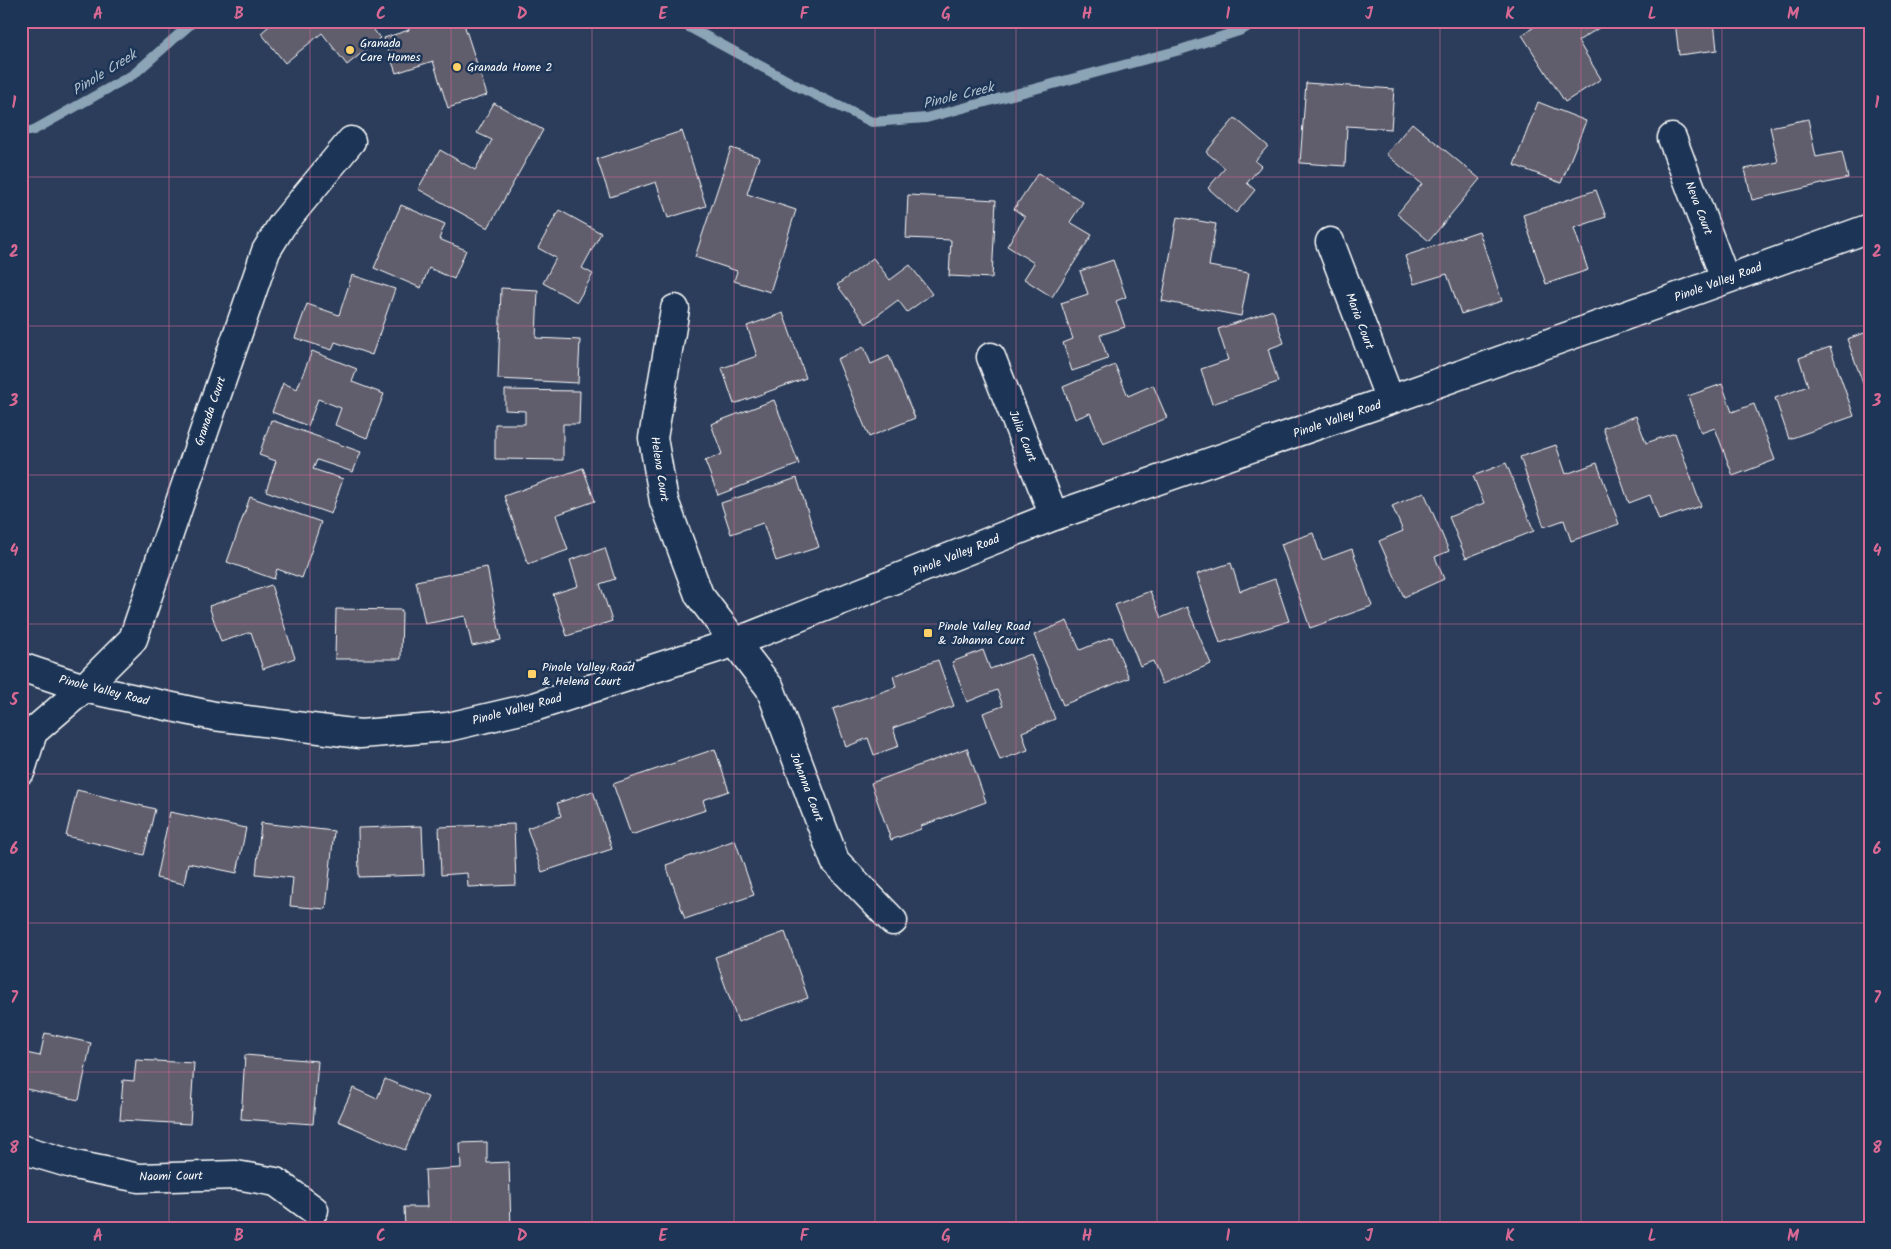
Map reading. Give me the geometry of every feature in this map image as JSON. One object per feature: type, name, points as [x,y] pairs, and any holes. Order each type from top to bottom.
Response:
[{"type":"street","name":"Neva Court","points":[[1672,138],[1725,279]]},
{"type":"street","name":"Granada Court","points":[[21,770],[33,732],[84,688],[133,639],[266,251],[282,226],[351,141]]},
{"type":"street","name":"Pinole Valley Road","points":[[21,667],[84,688],[214,716],[360,734],[448,727],[534,707],[736,642],[1054,516],[1390,400],[1870,228]]},
{"type":"street","name":"Maria Court","points":[[1330,242],[1390,400]]},
{"type":"street","name":"Helena Court","points":[[676,309],[653,438],[664,501],[700,595],[736,642]]},
{"type":"street","name":"Julia Court","points":[[991,357],[1054,516]]},
{"type":"street","name":"Johanna Court","points":[[736,642],[770,688],[836,861],[894,921]]},
{"type":"street","name":"Naomi Court","points":[[21,1149],[75,1166],[139,1178],[236,1175],[276,1182],[314,1210]]},
{"type":"building","name":"Granada Care Homes","points":[[275,21],[367,21],[380,38],[347,65],[322,33],[285,63],[261,33]]},
{"type":"building","name":"Granada Home 2","points":[[406,21],[463,21],[487,95],[448,108],[433,61],[396,73],[384,38],[409,30]]},
{"type":"building","points":[[1543,21],[1610,21],[1578,41],[1601,79],[1565,102],[1522,35]]},
{"type":"building","points":[[1675,21],[1714,21],[1717,50],[1679,55]]},
{"type":"building","points":[[1306,83],[1394,89],[1391,129],[1347,126],[1345,166],[1300,163]]},
{"type":"building","points":[[1538,102],[1586,121],[1561,183],[1514,165]]},
{"type":"building","points":[[494,103],[543,130],[488,228],[418,189],[440,150],[475,170],[492,140],[477,133]]},
{"type":"building","points":[[1235,118],[1268,146],[1255,161],[1261,166],[1247,183],[1255,190],[1236,213],[1208,188],[1225,168],[1206,152]]},
{"type":"building","points":[[1808,119],[1816,157],[1842,152],[1848,178],[1752,200],[1745,169],[1778,162],[1770,127]]},
{"type":"building","points":[[1412,123],[1480,179],[1429,241],[1397,214],[1422,184],[1386,154]]},
{"type":"building","points":[[682,131],[706,206],[668,218],[656,182],[610,197],[597,159]]},
{"type":"building","points":[[731,148],[759,157],[747,194],[796,210],[770,292],[734,281],[737,271],[695,257]]},
{"type":"building","points":[[1038,173],[1083,202],[1070,222],[1092,235],[1052,297],[1024,279],[1034,263],[1007,246],[1025,217],[1014,209]]},
{"type":"building","points":[[1596,190],[1606,217],[1574,228],[1588,270],[1546,284],[1523,215]]},
{"type":"building","points":[[908,195],[996,200],[992,278],[949,276],[951,240],[906,238]]},
{"type":"building","points":[[401,205],[445,224],[439,239],[466,250],[454,279],[429,268],[421,288],[374,268]]},
{"type":"building","points":[[559,210],[601,233],[582,268],[593,274],[577,302],[543,283],[556,258],[538,248]]},
{"type":"building","points":[[1177,217],[1216,224],[1209,266],[1249,273],[1241,316],[1162,301]]},
{"type":"building","points":[[1479,231],[1502,301],[1461,314],[1447,274],[1414,284],[1405,256]]},
{"type":"building","points":[[873,258],[890,280],[910,265],[932,294],[907,312],[898,300],[866,324],[837,285]]},
{"type":"building","points":[[1113,260],[1126,297],[1116,301],[1125,327],[1100,335],[1108,359],[1072,371],[1063,343],[1073,339],[1061,303],[1088,294],[1080,271]]},
{"type":"building","points":[[352,275],[395,289],[372,355],[335,342],[332,350],[295,338],[307,304],[339,315]]},
{"type":"building","points":[[501,288],[538,290],[536,338],[580,340],[578,383],[498,379]]},
{"type":"building","points":[[1273,310],[1284,343],[1268,349],[1278,382],[1212,404],[1201,369],[1228,360],[1218,329]]},
{"type":"building","points":[[783,313],[806,378],[734,404],[722,368],[757,356],[747,326]]},
{"type":"building","points":[[1870,331],[1870,403],[1847,339]]},
{"type":"building","points":[[864,347],[871,364],[889,356],[915,418],[869,437],[837,359]]},
{"type":"building","points":[[1830,347],[1854,416],[1789,439],[1775,398],[1808,386],[1799,358]]},
{"type":"building","points":[[312,351],[357,369],[352,382],[384,394],[367,438],[335,425],[341,408],[318,399],[308,426],[272,412],[283,383],[297,389]]},
{"type":"building","points":[[1115,365],[1128,396],[1153,385],[1167,418],[1103,444],[1090,413],[1075,419],[1063,387]]},
{"type":"building","points":[[1722,384],[1732,412],[1754,404],[1775,460],[1733,476],[1715,428],[1701,433],[1688,396]]},
{"type":"building","points":[[505,390],[580,391],[579,424],[563,424],[563,460],[495,459],[495,424],[525,424],[525,411],[505,410]]},
{"type":"building","points":[[774,400],[799,464],[718,495],[705,461],[722,454],[711,424]]},
{"type":"building","points":[[1636,416],[1646,443],[1675,433],[1701,506],[1659,520],[1650,495],[1629,503],[1603,428]]},
{"type":"building","points":[[271,420],[361,452],[353,472],[317,460],[313,469],[343,479],[331,514],[266,491],[276,461],[259,455]]},
{"type":"building","points":[[1556,445],[1566,474],[1597,463],[1619,524],[1571,541],[1564,520],[1544,527],[1520,457]]},
{"type":"building","points":[[1506,463],[1534,531],[1466,558],[1449,517],[1484,503],[1473,476]]},
{"type":"building","points":[[583,468],[595,501],[556,515],[568,550],[528,564],[504,496]]},
{"type":"building","points":[[797,478],[819,547],[776,561],[763,523],[731,534],[721,503]]},
{"type":"building","points":[[1424,492],[1449,551],[1435,557],[1444,579],[1404,597],[1379,541],[1403,531],[1392,506]]},
{"type":"building","points":[[250,497],[321,522],[302,578],[277,569],[274,579],[227,562]]},
{"type":"building","points":[[1313,533],[1322,560],[1352,549],[1372,606],[1310,628],[1281,544]]},
{"type":"building","points":[[605,548],[615,579],[600,584],[612,621],[567,636],[553,594],[578,586],[570,560]]},
{"type":"building","points":[[1231,563],[1240,591],[1275,579],[1289,621],[1220,643],[1197,574]]},
{"type":"building","points":[[487,567],[501,640],[472,646],[465,616],[425,624],[416,581]]},
{"type":"building","points":[[271,585],[295,658],[263,669],[251,632],[221,642],[209,606]]},
{"type":"building","points":[[1150,591],[1161,618],[1187,607],[1211,664],[1162,684],[1153,661],[1140,666],[1115,605]]},
{"type":"building","points":[[336,609],[402,610],[401,659],[335,659]]},
{"type":"building","points":[[1067,621],[1080,650],[1112,637],[1129,678],[1063,705],[1034,635]]},
{"type":"building","points":[[983,650],[990,669],[1031,654],[1055,719],[1022,732],[1028,750],[1000,760],[983,713],[1003,706],[997,690],[967,702],[952,662]]},
{"type":"building","points":[[938,660],[954,706],[893,728],[899,746],[874,755],[868,738],[846,747],[833,709],[896,687],[893,676]]},
{"type":"building","points":[[967,748],[986,802],[921,826],[921,829],[891,840],[871,783]]},
{"type":"building","points":[[715,749],[729,791],[703,800],[706,810],[631,835],[613,784]]},
{"type":"building","points":[[77,790],[155,809],[144,855],[66,836]]},
{"type":"building","points":[[593,791],[612,849],[542,872],[527,828],[561,816],[557,803]]},
{"type":"building","points":[[170,812],[246,828],[237,873],[188,863],[184,884],[156,878]]},
{"type":"building","points":[[261,823],[334,831],[326,909],[290,906],[293,878],[256,874]]},
{"type":"building","points":[[514,824],[516,885],[468,887],[467,873],[441,875],[439,827]]},
{"type":"building","points":[[422,826],[424,875],[359,877],[358,828]]},
{"type":"building","points":[[735,840],[754,895],[685,919],[666,865]]},
{"type":"building","points":[[785,932],[808,998],[738,1022],[715,957]]},
{"type":"building","points":[[45,1033],[91,1043],[79,1100],[21,1088],[21,1052],[40,1056]]},
{"type":"building","points":[[245,1055],[318,1061],[313,1124],[241,1119]]},
{"type":"building","points":[[136,1060],[194,1063],[190,1124],[120,1120],[123,1080],[134,1081]]},
{"type":"building","points":[[385,1079],[428,1097],[405,1150],[338,1121],[353,1088],[377,1099]]},
{"type":"building","points":[[487,1142],[487,1163],[509,1162],[511,1228],[405,1228],[404,1207],[427,1207],[425,1170],[461,1168],[460,1143]]},
{"type":"waterway","name":"Pinole Creek","points":[[21,133],[34,130],[134,74],[194,21]]},
{"type":"waterway","name":"Pinole Creek","points":[[678,21],[799,87],[872,122],[926,118],[1180,50],[1242,30],[1258,21]]},
{"type":"place","name":"Granada Care Homes","points":[[350,50]]},
{"type":"place","name":"Granada Home 2","points":[[457,67]]},
{"type":"place","name":"Pinole Valley Road & Johanna Court","points":[[928,633]]},
{"type":"place","name":"Pinole Valley Road & Helena Court","points":[[532,674]]}]
